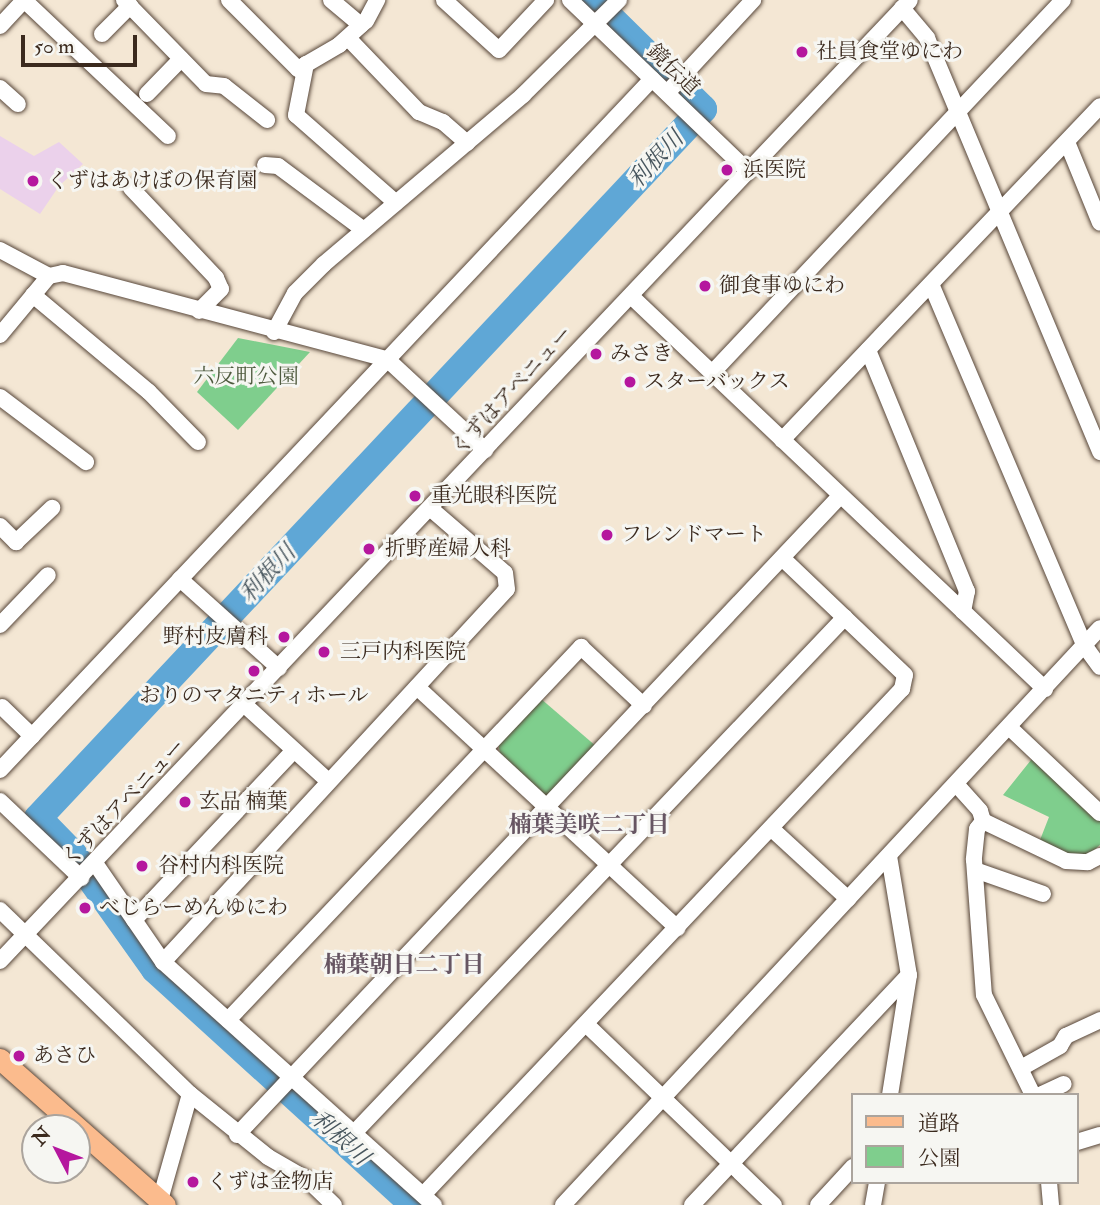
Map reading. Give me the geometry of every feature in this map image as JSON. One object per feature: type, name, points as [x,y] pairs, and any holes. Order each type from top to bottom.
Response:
[{"type":"main road","points":[[0,1059],[162,1203]]},
{"type":"street","points":[[3,16],[24,0],[168,136]]},
{"type":"street","points":[[229,0],[298,69],[348,38],[362,25],[377,0]]},
{"type":"street","points":[[331,0],[362,25]]},
{"type":"street","points":[[444,0],[499,50],[546,0]]},
{"type":"street","name":"鏡伝道","points":[[570,0],[748,171]]},
{"type":"street","points":[[274,332],[295,293],[364,230],[467,143],[619,0]]},
{"type":"street","points":[[667,93],[753,0]]},
{"type":"street","points":[[712,373],[958,115],[1063,0]]},
{"type":"street","points":[[102,34],[127,3],[206,84],[224,86],[250,114],[267,120]]},
{"type":"street","points":[[906,4],[927,38],[1100,452]]},
{"type":"street","name":"くずはアベニュー","points":[[0,961],[246,706],[906,4]]},
{"type":"street","points":[[348,38],[419,112],[443,122],[467,143]]},
{"type":"street","points":[[147,94],[181,59]]},
{"type":"street","points":[[306,64],[296,115],[396,203]]},
{"type":"street","points":[[0,770],[652,79]]},
{"type":"street","points":[[0,88],[18,104]]},
{"type":"street","points":[[782,440],[1100,106]]},
{"type":"street","points":[[1067,142],[1100,223]]},
{"type":"street","points":[[265,165],[278,166],[364,230]]},
{"type":"street","points":[[131,188],[216,278],[221,289],[199,311]]},
{"type":"street","points":[[0,250],[49,275],[63,273],[274,332],[387,359],[485,450]]},
{"type":"street","points":[[0,335],[49,275]]},
{"type":"street","points":[[931,284],[1084,645],[1100,667]]},
{"type":"street","points":[[33,295],[149,391],[198,442]]},
{"type":"street","points":[[631,296],[839,497],[1045,689]]},
{"type":"street","points":[[868,350],[967,591],[963,612]]},
{"type":"street","points":[[0,397],[86,462]]},
{"type":"street","points":[[237,1135],[839,497]]},
{"type":"street","points":[[0,526],[16,542],[51,508]]},
{"type":"street","points":[[163,962],[327,780],[418,687],[507,589],[505,573],[430,508]]},
{"type":"street","points":[[95,863],[163,962],[428,1200],[677,928],[774,830],[902,689],[905,675],[783,559]]},
{"type":"street","points":[[0,625],[48,575]]},
{"type":"street","points":[[180,579],[279,668]]},
{"type":"street","points":[[354,1133],[611,867],[845,617]]},
{"type":"street","points":[[562,1205],[1100,628]]},
{"type":"street","points":[[228,1020],[581,647],[644,706]]},
{"type":"street","points":[[418,687],[677,928]]},
{"type":"street","points":[[246,706],[327,780]]},
{"type":"street","points":[[2,707],[32,736]]},
{"type":"street","points":[[1009,727],[1100,813]]},
{"type":"street","points":[[134,920],[294,750]]},
{"type":"street","points":[[956,784],[983,821],[1066,861],[1088,862],[1100,856]]},
{"type":"street","points":[[0,801],[81,878]]},
{"type":"street","points":[[983,821],[977,829],[975,870],[984,995],[1032,1093]]},
{"type":"street","points":[[774,830],[848,899]]},
{"type":"street","points":[[889,856],[909,975],[890,1093]]},
{"type":"street","points":[[975,870],[1043,894]]},
{"type":"street","points":[[0,910],[190,1094],[237,1135],[308,1180],[334,1205]]},
{"type":"street","points":[[692,1205],[909,975]]},
{"type":"street","points":[[1021,1068],[1060,1046],[1066,1036],[1100,1020]]},
{"type":"street","points":[[588,1026],[775,1205]]},
{"type":"street","points":[[1044,1093],[1064,1084]]},
{"type":"street","points":[[162,1203],[190,1094]]},
{"type":"street","points":[[1079,1141],[1100,1135]]},
{"type":"street","points":[[818,1205],[852,1168]]},
{"type":"street","points":[[873,1205],[877,1184]]},
{"type":"street","points":[[1049,1184],[1051,1205]]},
{"type":"shaded area","points":[[0,136],[34,156],[59,142],[83,164],[59,186],[40,214],[0,189]]},
{"type":"green space","name":"六反町公園","points":[[238,338],[310,352],[238,430],[197,392]]},
{"type":"green space","points":[[540,698],[597,747],[553,795],[545,795],[500,753],[498,742]]},
{"type":"green space","points":[[1035,755],[1100,819],[1100,845],[1087,856],[1067,855],[1040,840],[1049,817],[1003,795]]},
{"type":"waterway","name":"利根川","points":[[414,1205],[155,969],[73,854],[38,818],[703,109],[592,0]]},
{"type":"place","name":"社員食堂ゆにわ","points":[[802,52]]},
{"type":"place","name":"浜医院","points":[[727,170]]},
{"type":"place","name":"くずはあけぼの保育園","points":[[33,181]]},
{"type":"place","name":"御食事ゆにわ","points":[[705,286]]},
{"type":"place","name":"みさき","points":[[596,354]]},
{"type":"place","name":"スターバックス","points":[[630,382]]},
{"type":"place","name":"重光眼科医院","points":[[415,496]]},
{"type":"place","name":"フレンドマート","points":[[607,535]]},
{"type":"place","name":"折野産婦人科","points":[[369,549]]},
{"type":"place","name":"野村皮膚科","points":[[284,637]]},
{"type":"place","name":"三戸内科医院","points":[[324,652]]},
{"type":"place","name":"おりのマタニティホール","points":[[254,671]]},
{"type":"place","name":"玄品 楠葉","points":[[185,802]]},
{"type":"place","name":"谷村内科医院","points":[[142,866]]},
{"type":"place","name":"べじらーめんゆにわ","points":[[85,908]]},
{"type":"place","name":"あさひ","points":[[19,1056]]},
{"type":"place","name":"くずは金物店","points":[[193,1182]]},
{"type":"district","name":"楠葉美咲二丁目","points":[[589,825]]},
{"type":"district","name":"楠葉朝日二丁目","points":[[404,965]]}]
